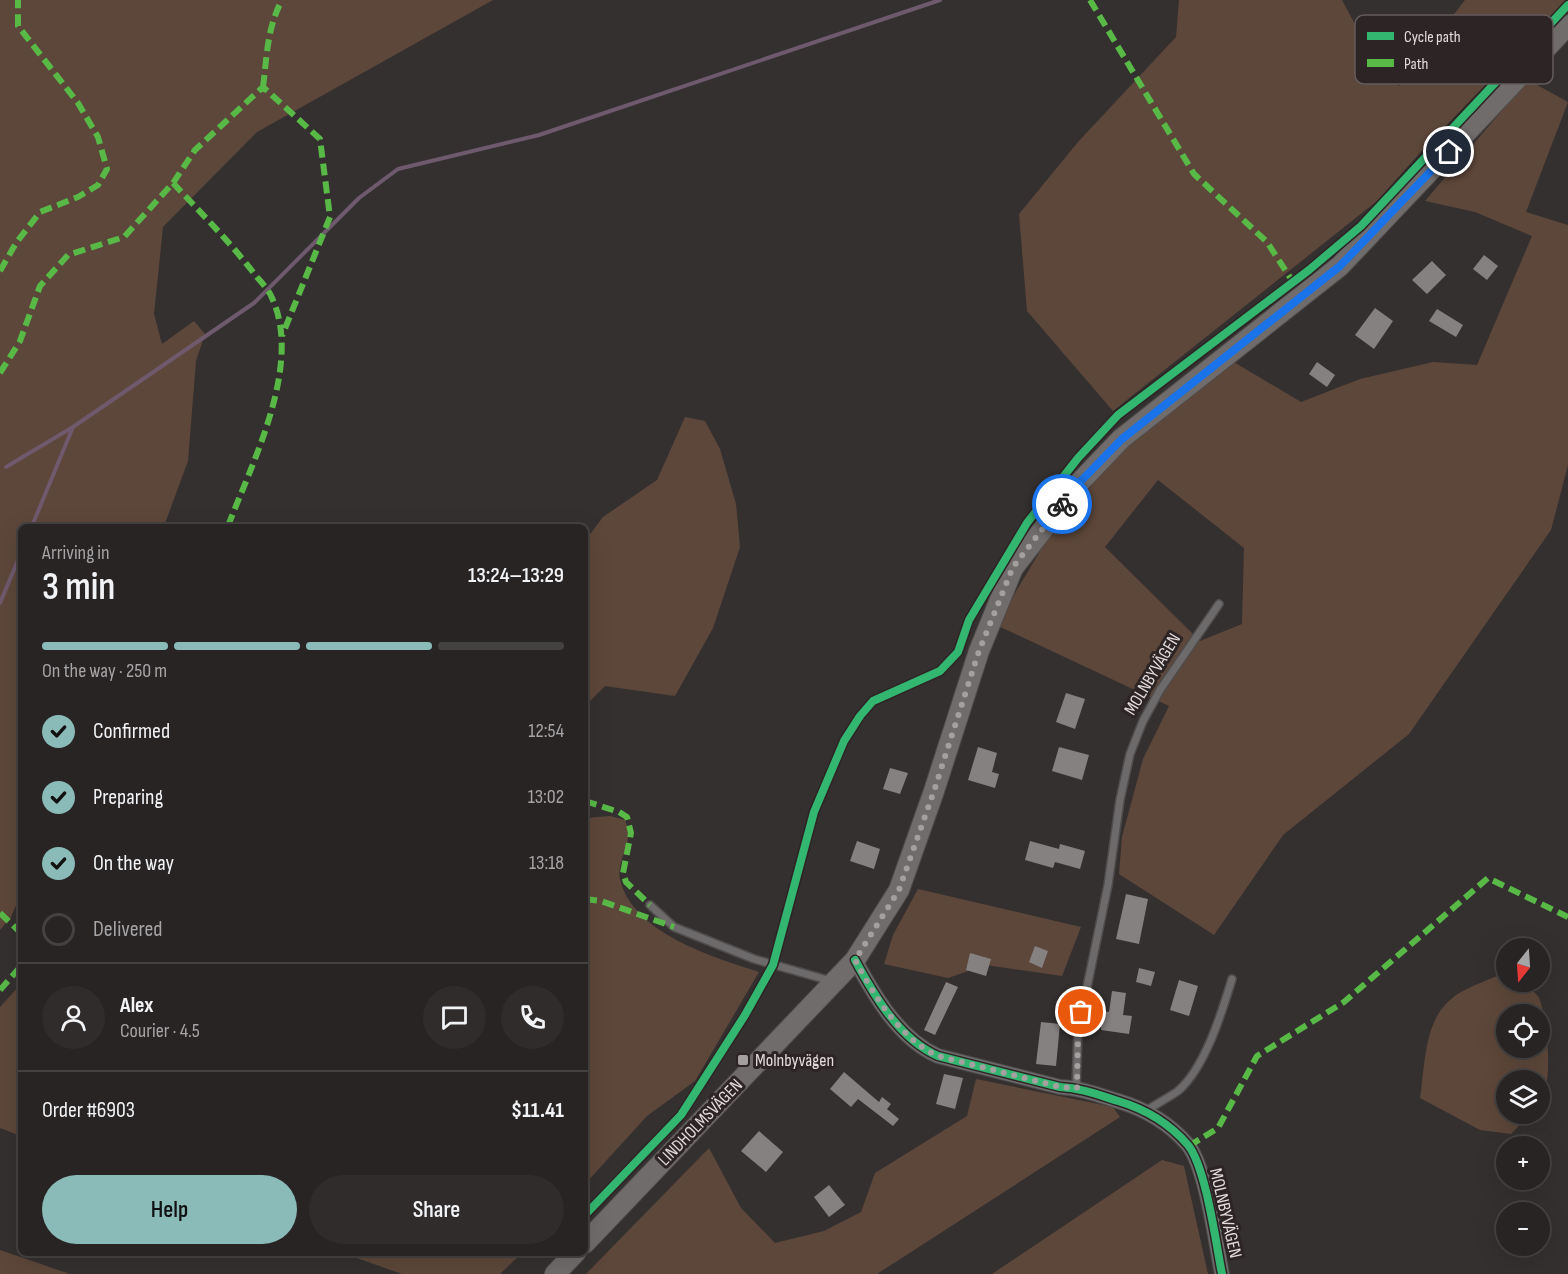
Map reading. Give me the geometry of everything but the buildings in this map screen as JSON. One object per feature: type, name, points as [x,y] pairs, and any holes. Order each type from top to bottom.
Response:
[{"type":"main road","name":"LINDHOLMSVÄGEN","points":[[1553,42],[1568,26]]},
{"type":"main road","name":"LINDHOLMSVÄGEN","points":[[588,1240],[855,960],[899,890],[979,651],[1013,567],[1079,483],[1122,439],[1340,266],[1513,84]]},
{"type":"main road","points":[[555,1274],[572,1256]]},
{"type":"street","name":"MOLNBYVÄGEN","points":[[855,960],[869,985],[890,1014],[912,1040],[924,1050],[938,1056],[1060,1087],[1077,1088],[1146,1111],[1159,1119],[1189,1146],[1205,1186],[1222,1274]]},
{"type":"lane","name":"MOLNBYVÄGEN","points":[[1077,1088],[1078,1031],[1108,885],[1120,800],[1130,754],[1143,721],[1160,690],[1219,603]]},
{"type":"lane","points":[[651,905],[674,927],[754,959],[832,982]]},
{"type":"lane","points":[[1146,1111],[1179,1090],[1199,1063],[1214,1035],[1232,979]]},
{"type":"shaded area","points":[[0,0],[493,0],[257,132],[163,227],[154,314],[162,344],[194,321],[205,334],[196,361],[188,461],[165,524],[18,524],[18,901],[11,917],[0,930]]},
{"type":"shaded area","points":[[1179,0],[1342,0],[1355,24],[1355,84],[1397,84],[1399,86],[1401,84],[1486,84],[1377,201],[1113,411],[1027,311],[1019,214],[1078,142],[1176,37]]},
{"type":"shaded area","points":[[1465,0],[1568,0],[1553,15],[1453,15]]},
{"type":"shaded area","points":[[1525,84],[1535,84],[1568,102],[1526,212],[1568,225],[1568,465],[1551,530],[1409,734],[1283,835],[1214,935],[1119,874],[1122,837],[1143,759],[1169,706],[996,625],[1049,536],[1124,447],[1232,361],[1301,402],[1360,379],[1433,362],[1477,365],[1532,236],[1475,212],[1425,201]],"holes":[[[1158,480],[1244,548],[1242,624],[1200,641],[1105,547]]]},
{"type":"shaded area","points":[[685,417],[705,421],[720,449],[736,504],[740,547],[713,628],[675,696],[605,686],[588,703],[588,537],[603,517],[657,480]]},
{"type":"shaded area","points":[[610,816],[625,820],[628,838],[619,874],[628,898],[640,914],[677,940],[720,959],[759,972],[695,1081],[647,1116],[588,1181],[588,818]]},
{"type":"shaded area","points":[[918,889],[1081,927],[1062,976],[986,965],[948,978],[884,964],[893,935]]},
{"type":"shaded area","points":[[1496,976],[1496,992],[1535,992],[1541,1004],[1496,1004],[1496,1058],[1548,1058],[1548,1070],[1496,1070],[1496,1124],[1521,1124],[1511,1134],[1480,1130],[1420,1098],[1427,1045],[1435,1020],[1450,1000],[1472,986]]},
{"type":"shaded area","points":[[18,987],[18,1135],[0,1128],[0,1007]]},
{"type":"shaded area","points":[[976,1079],[1113,1107],[1120,1117],[877,1274],[586,1274],[709,1148],[741,1208],[775,1243],[824,1231],[861,1212],[875,1173],[967,1116]]},
{"type":"shaded area","points":[[1162,1160],[1184,1166],[1208,1274],[992,1274]]},
{"type":"shaded area","points":[[0,1250],[70,1274],[0,1274]]},
{"type":"shaded area","points":[[351,1256],[519,1256],[500,1274],[402,1274]]},
{"type":"waterway","points":[[6,467],[73,427],[254,303],[359,198],[398,169],[539,135],[940,0]]},
{"type":"waterway","points":[[33,524],[73,427]]},
{"type":"waterway","points":[[0,603],[18,560]]},
{"type":"marked path","points":[[0,271],[16,243],[40,212],[78,197],[98,185],[107,169],[98,137],[78,103],[18,26],[18,0]]},
{"type":"marked path","points":[[263,87],[270,32],[282,0]]},
{"type":"marked path","points":[[1090,0],[1194,174],[1267,242],[1293,282]]},
{"type":"marked path","points":[[0,373],[20,341],[40,286],[68,255],[124,237],[173,183],[195,150],[263,87],[320,139],[330,217],[282,336]]},
{"type":"marked path","points":[[173,183],[226,240],[267,289],[280,324],[282,353],[271,413],[229,524]]},
{"type":"marked path","points":[[588,802],[627,817],[631,833],[623,873],[626,882],[650,905]]},
{"type":"marked path","points":[[1189,1146],[1218,1128],[1257,1056],[1344,1002],[1488,878],[1568,917]]},
{"type":"marked path","points":[[588,899],[601,901],[674,927]]},
{"type":"marked path","points":[[0,913],[18,930]]},
{"type":"marked path","points":[[0,990],[18,969]]},
{"type":"cycle path","points":[[1553,21],[1568,5]]},
{"type":"cycle path","points":[[588,1212],[681,1115],[745,1015],[773,965],[814,812],[844,741],[860,716],[873,701],[940,671],[958,652],[969,620],[1027,523],[1078,458],[1118,415],[1309,270],[1361,226],[1494,84]]},
{"type":"cycle path","points":[[855,960],[889,1015],[911,1039],[938,1056],[1097,1094],[1138,1108],[1173,1130],[1188,1145],[1200,1170],[1210,1206],[1222,1274]]},
{"type":"way so far","points":[[1062,504],[1013,567],[979,651],[899,890],[855,960],[869,985],[890,1014],[912,1040],[924,1050],[938,1056],[1060,1087],[1077,1088],[1078,1031],[1081,1012]]},
{"type":"place","name":"Molnbyvägen","points":[[743,1060]]},
{"type":"route","points":[[1062,504],[1122,439],[1340,266],[1449,152]]}]
